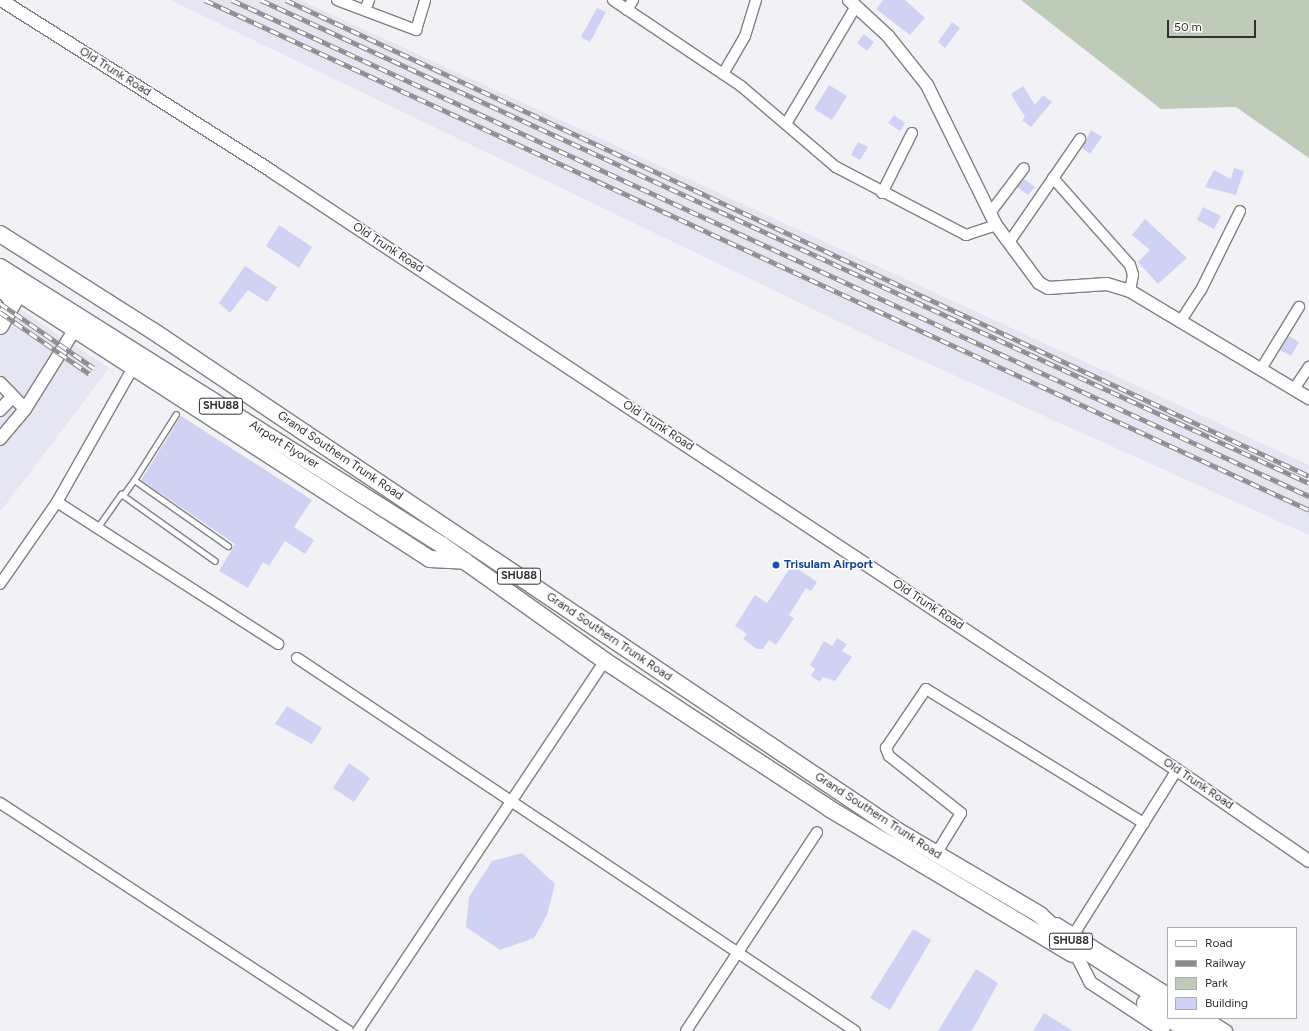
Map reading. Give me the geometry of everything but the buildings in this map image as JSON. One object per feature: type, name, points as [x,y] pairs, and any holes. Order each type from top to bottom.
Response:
[{"type":"main road","name":"Grand Southern Trunk Road","points":[[0,234],[153,330],[936,854],[1040,915]]},
{"type":"main road","name":"Airport Flyover","points":[[0,266],[442,544],[466,561]]},
{"type":"main road","points":[[0,281],[134,366],[430,559],[466,561]]},
{"type":"main road","points":[[0,287],[14,301],[0,326]]},
{"type":"main road","name":"Grand Southern Trunk Road","points":[[466,561],[605,661],[830,809],[1078,958]]},
{"type":"main road","name":"SHU88","points":[[1040,915],[1103,969],[1167,1017]]},
{"type":"main road","name":"SHU88","points":[[1078,958],[1103,969],[1167,1003]]},
{"type":"main road","name":"SHU88","points":[[1170,1019],[1188,1031]]},
{"type":"main road","points":[[1191,1019],[1209,1031]]},
{"type":"street","name":"Old Trunk Road","points":[[1,0],[271,171],[1177,770],[1309,861]]},
{"type":"street","points":[[337,0],[416,30],[425,0]]},
{"type":"street","points":[[365,10],[369,0]]},
{"type":"street","points":[[613,0],[723,74],[786,124],[836,167],[882,193],[966,235],[996,225]]},
{"type":"street","points":[[627,10],[633,0]]},
{"type":"street","points":[[723,74],[745,36],[756,0]]},
{"type":"street","points":[[786,124],[852,3],[888,36],[927,85],[996,225],[1010,241],[1039,283],[1048,288],[1107,284],[1130,291],[1309,398]]},
{"type":"street","points":[[882,193],[912,133]]},
{"type":"street","points":[[1010,241],[1080,138]]},
{"type":"street","points":[[990,213],[1024,168]]},
{"type":"street","points":[[1053,178],[1130,265],[1133,275],[1130,291]]},
{"type":"street","points":[[1180,322],[1201,290],[1240,211]]},
{"type":"street","points":[[1261,369],[1299,307]]},
{"type":"street","points":[[0,439],[25,410],[75,329]]},
{"type":"street","points":[[0,584],[57,502],[134,366]]},
{"type":"street","points":[[1294,389],[1309,367]]},
{"type":"street","points":[[0,383],[25,410]]},
{"type":"street","points":[[0,410],[12,396]]},
{"type":"street","points":[[57,502],[278,644]]},
{"type":"street","points":[[297,658],[511,803],[855,1031]]},
{"type":"street","points":[[358,1031],[605,661]]},
{"type":"street","points":[[936,854],[961,813],[889,756],[886,748],[926,688],[1144,823]]},
{"type":"street","points":[[1074,934],[1177,770]]},
{"type":"street","points":[[0,803],[348,1031]]},
{"type":"street","points":[[686,1031],[739,954],[817,832]]},
{"type":"street","points":[[1040,915],[1074,934],[1167,993]]},
{"type":"street","points":[[1078,958],[1090,983],[1164,1031]]},
{"type":"street","points":[[1207,1019],[1226,1031]]},
{"type":"lane","points":[[123,495],[176,414]]},
{"type":"lane","points":[[134,480],[228,546]]},
{"type":"lane","points":[[96,528],[118,495],[123,495],[215,561]]},
{"type":"shaded area","points":[[170,0],[300,0],[1309,465],[1309,535],[900,351]]},
{"type":"shaded area","points":[[0,296],[109,368],[0,512]]},
{"type":"green space","points":[[1021,0],[1309,0],[1309,158],[1236,107],[1161,109]]},
{"type":"railway","points":[[205,0],[1309,510]]},
{"type":"railway","points":[[232,0],[1309,496]]},
{"type":"railway","points":[[261,0],[1309,483]]},
{"type":"railway","points":[[286,0],[1309,476]]},
{"type":"railway","points":[[0,303],[94,368]]},
{"type":"railway","points":[[0,312],[90,374]]},
{"type":"place","name":"Trisulam Airport","points":[[776,565]]}]
